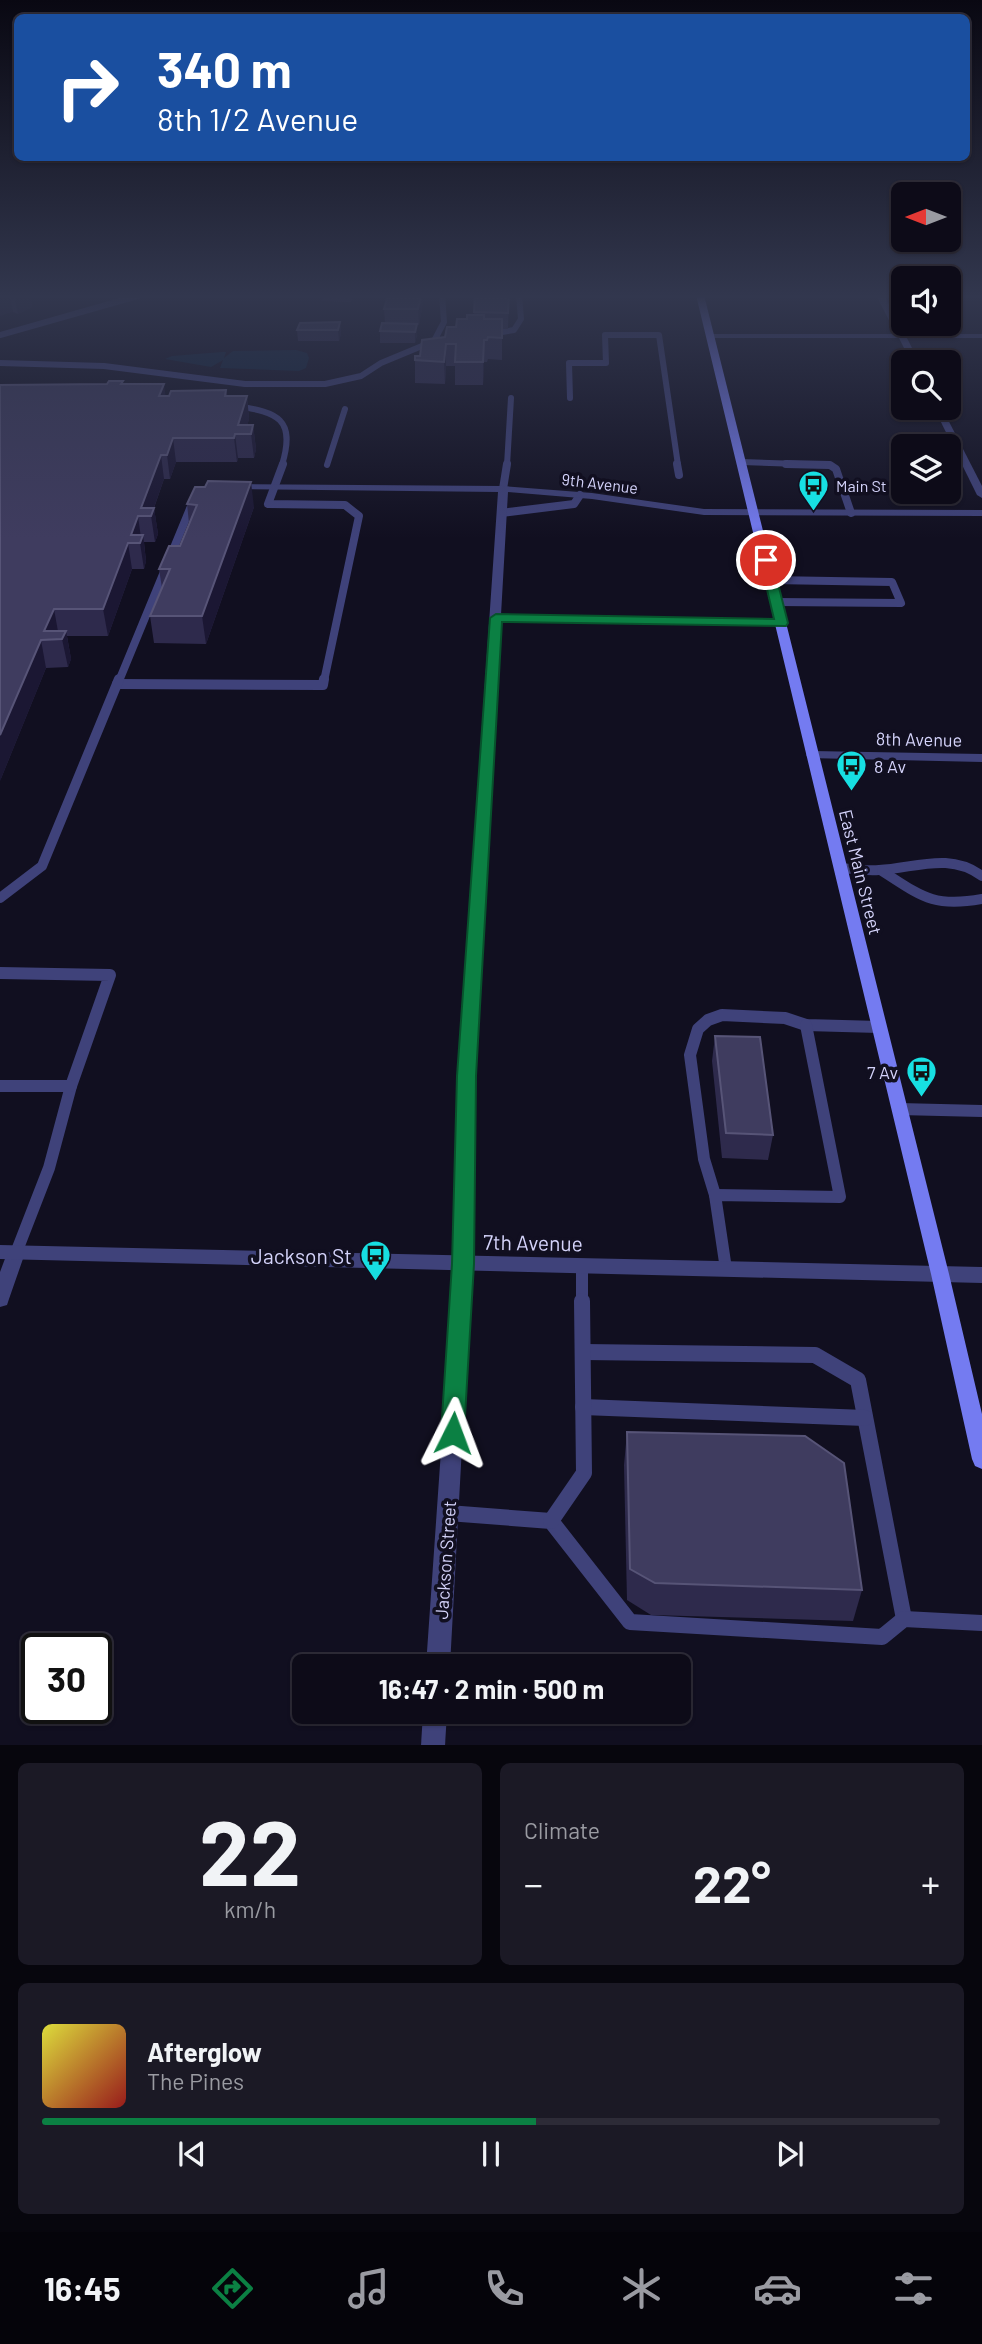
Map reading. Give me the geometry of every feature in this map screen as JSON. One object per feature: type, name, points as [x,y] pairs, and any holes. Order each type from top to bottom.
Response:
[{"type":"main road","name":"East Main Street","points":[[722,376],[940,1274],[982,1460]]},
{"type":"street","points":[[944,420],[982,495]]},
{"type":"street","name":"9th Avenue","points":[[225,486],[502,489],[580,495],[704,512],[982,513]]},
{"type":"street","name":"Jackson Street","points":[[439,1654],[463,1264],[466,1076],[502,489]]},
{"type":"street","points":[[496,618],[782,623]]},
{"type":"street","name":"8th Avenue","points":[[812,755],[982,758]]},
{"type":"street","points":[[0,1299],[8,1252]]},
{"type":"street","name":"7th Avenue","points":[[8,1252],[982,1275]]},
{"type":"street","points":[[433,1745],[434,1724]]},
{"type":"lane","points":[[186,376],[246,384],[326,384],[359,376]]},
{"type":"lane","points":[[569,376],[570,398]]},
{"type":"lane","points":[[665,376],[679,475]]},
{"type":"lane","points":[[502,489],[506,480],[511,398]]},
{"type":"lane","points":[[117,684],[323,684],[359,516],[345,505],[268,504],[288,450],[287,425],[279,415],[259,408],[227,405]]},
{"type":"lane","points":[[327,466],[345,409]]},
{"type":"lane","points":[[742,463],[830,465],[836,469],[851,513]]},
{"type":"lane","points":[[0,898],[42,866],[191,501],[202,493]]},
{"type":"lane","points":[[501,513],[573,504],[580,495]]},
{"type":"lane","points":[[771,580],[892,582],[901,603],[776,602]]},
{"type":"lane","points":[[840,868],[883,871],[903,865],[954,862],[971,866],[982,876]]},
{"type":"lane","points":[[883,871],[927,900],[966,902],[982,899]]},
{"type":"lane","points":[[0,974],[110,975],[71,1086],[49,1168],[8,1252]]},
{"type":"lane","points":[[726,1269],[715,1195],[704,1159],[690,1055],[698,1029],[708,1020],[722,1015],[770,1016],[806,1025],[879,1027]]},
{"type":"lane","points":[[715,1195],[840,1197],[806,1025]]},
{"type":"lane","points":[[0,1086],[71,1086]]},
{"type":"lane","points":[[899,1109],[982,1111]]},
{"type":"lane","points":[[551,1521],[584,1474],[582,1266]]},
{"type":"lane","points":[[584,1352],[815,1355],[858,1380],[904,1619]]},
{"type":"lane","points":[[583,1407],[866,1418]]},
{"type":"lane","points":[[448,1513],[551,1521],[630,1622],[882,1637],[904,1619],[982,1623]]},
{"type":"building","points":[[109,381],[123,381],[121,384],[164,384],[159,396],[169,396],[171,391],[226,390],[225,396],[247,396],[238,425],[253,425],[251,434],[235,434],[234,438],[173,438],[167,455],[161,455],[141,508],[154,508],[151,516],[138,516],[131,535],[143,535],[140,543],[128,543],[103,609],[54,609],[44,631],[66,631],[62,639],[41,640],[0,735],[0,385],[107,384]]},
{"type":"building","points":[[208,481],[251,482],[202,616],[150,616],[170,569],[159,569],[169,546],[180,546],[197,505],[187,504],[195,487],[205,487]]},
{"type":"building","points":[[715,1036],[760,1037],[773,1135],[726,1133]]},
{"type":"building","points":[[627,1432],[805,1436],[844,1463],[862,1590],[655,1583],[630,1569]]},
{"type":"place","name":"Main St","points":[[813,512]]},
{"type":"place","name":"8 Av","points":[[851,793]]},
{"type":"place","name":"7 Av","points":[[921,1099]]},
{"type":"place","name":"Jackson St","points":[[375,1282]]},
{"type":"route","points":[[453,1433],[463,1264],[466,1076],[496,618],[782,623],[766,560]]}]
